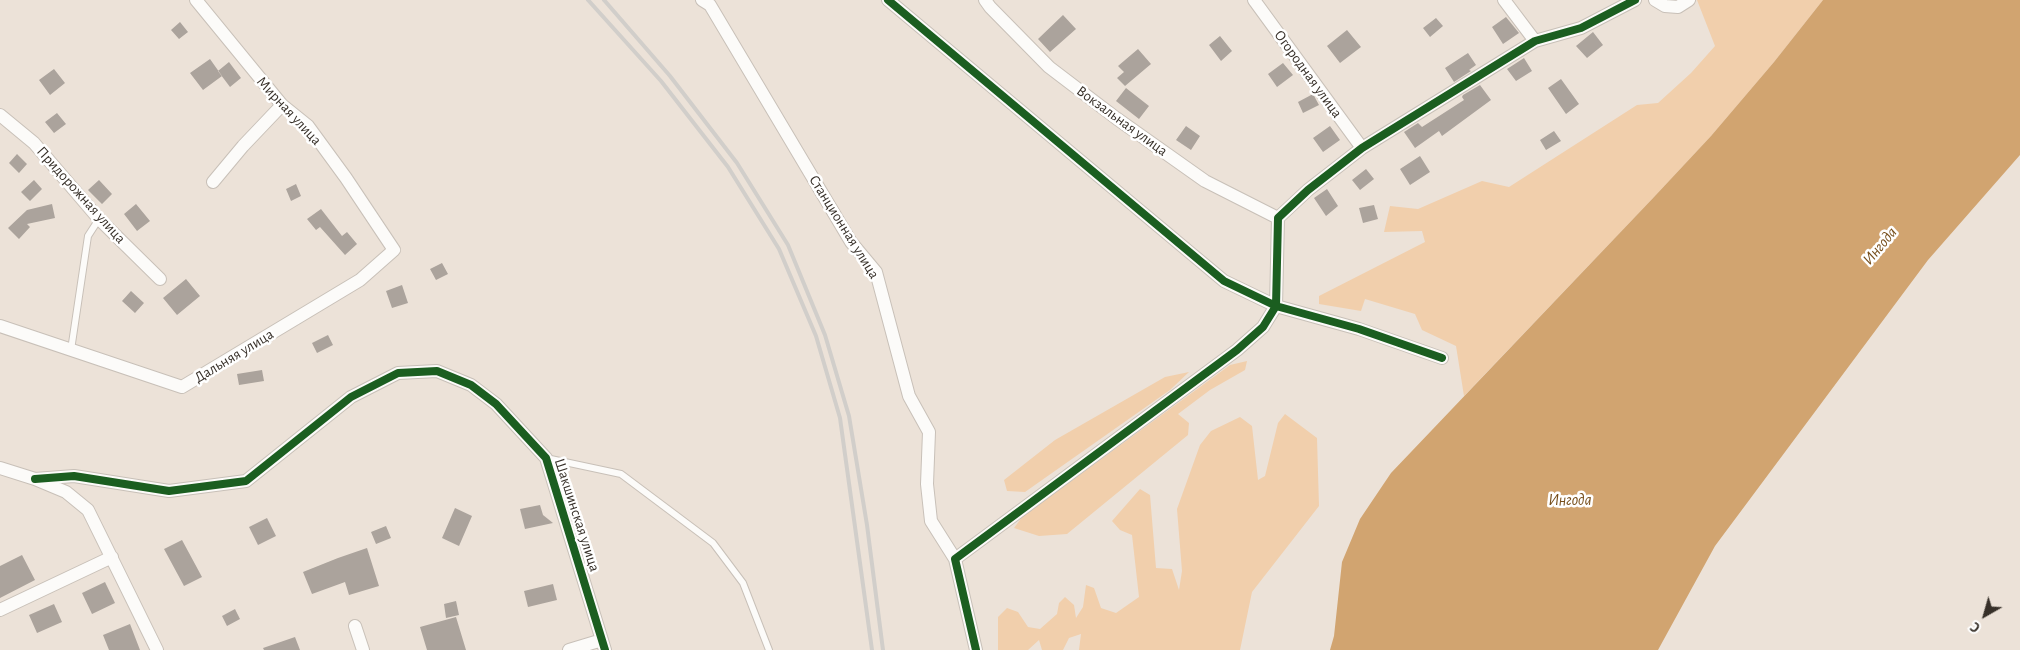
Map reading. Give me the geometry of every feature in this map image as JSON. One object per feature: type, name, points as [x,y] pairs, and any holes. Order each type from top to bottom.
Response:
[{"type":"street","name":"Мирная улица","points":[[196,0],[282,106],[308,126],[346,178],[394,250]]},
{"type":"street","name":"Станционная улица","points":[[702,0],[710,5],[851,242],[876,272],[910,396],[929,432],[927,484],[931,521],[955,559],[976,650]]},
{"type":"street","points":[[888,0],[1224,281],[1276,306],[1359,329],[1442,358]]},
{"type":"street","name":"Вокзальная улица","points":[[986,0],[990,7],[1049,66],[1116,118],[1205,181],[1278,218]]},
{"type":"street","name":"Огородная улица","points":[[1254,0],[1362,148]]},
{"type":"street","points":[[1504,0],[1534,41]]},
{"type":"street","points":[[955,559],[1237,350],[1263,327],[1276,306],[1278,218],[1308,190],[1362,148],[1534,41],[1580,28],[1635,0]]},
{"type":"street","points":[[1655,0],[1665,6],[1678,7],[1689,0]]},
{"type":"street","points":[[213,182],[282,106]]},
{"type":"street","name":"Придорожная улица","points":[[0,115],[34,143],[99,218],[160,279]]},
{"type":"street","name":"Дальняя улица","points":[[0,326],[182,387],[360,280],[394,250]]},
{"type":"street","name":"Шакшинская улица","points":[[35,479],[74,476],[169,491],[246,481],[351,397],[398,373],[437,371],[471,385],[496,404],[546,458],[604,645]]},
{"type":"street","points":[[0,468],[35,479],[66,492],[88,510],[157,650]]},
{"type":"street","points":[[0,610],[112,557]]},
{"type":"street","points":[[355,626],[363,650]]},
{"type":"street","points":[[569,650],[604,645]]},
{"type":"lane","points":[[71,350],[88,236],[99,218]]},
{"type":"lane","points":[[546,458],[621,474],[713,543],[743,582],[770,650]]},
{"type":"shaded area","points":[[1697,0],[1823,0],[1774,62],[1711,136],[1464,396],[1456,346],[1422,330],[1415,314],[1365,299],[1361,311],[1319,304],[1319,296],[1425,242],[1422,231],[1384,232],[1390,206],[1418,209],[1482,181],[1509,187],[1637,105],[1658,103],[1691,73],[1715,46]]},
{"type":"shaded area","points":[[1247,361],[1245,370],[1210,390],[1178,414],[1189,423],[1188,435],[1067,534],[1039,536],[1014,528],[1022,517],[1230,365]]},
{"type":"shaded area","points":[[1189,372],[1170,390],[1025,492],[1007,491],[1004,480],[1055,440],[1165,377]]},
{"type":"shaded area","points":[[1285,414],[1317,438],[1319,506],[1252,592],[1240,650],[1079,650],[1081,634],[1069,638],[1063,650],[1042,650],[1039,640],[1028,650],[998,650],[998,617],[1007,608],[1018,612],[1028,627],[1040,629],[1057,614],[1059,603],[1065,597],[1074,605],[1076,618],[1083,607],[1086,585],[1094,588],[1101,608],[1116,613],[1139,597],[1132,535],[1120,530],[1112,521],[1140,489],[1150,495],[1156,568],[1172,569],[1179,590],[1182,571],[1177,509],[1200,445],[1211,431],[1240,417],[1252,426],[1258,480],[1265,476],[1278,423]]},
{"type":"water","name":"Ингода","points":[[1823,0],[2020,0],[2020,155],[1928,260],[1715,546],[1658,650],[1330,650],[1334,636],[1342,562],[1360,519],[1391,473],[1711,136],[1774,62]]},
{"type":"building","points":[[1063,15],[1076,29],[1050,52],[1038,39]]},
{"type":"building","points":[[1506,17],[1519,33],[1503,44],[1492,27]]},
{"type":"building","points":[[1436,18],[1443,26],[1430,37],[1423,28]]},
{"type":"building","points":[[180,22],[188,32],[179,39],[171,30]]},
{"type":"building","points":[[1347,30],[1361,47],[1340,63],[1327,46]]},
{"type":"building","points":[[1593,32],[1603,45],[1587,58],[1576,46]]},
{"type":"building","points":[[1220,36],[1232,51],[1221,61],[1209,45]]},
{"type":"building","points":[[1138,49],[1151,64],[1125,86],[1117,78],[1124,72],[1118,66]]},
{"type":"building","points":[[1468,53],[1476,65],[1469,70],[1471,71],[1454,82],[1445,68]]},
{"type":"building","points":[[1524,58],[1532,71],[1516,81],[1507,69]]},
{"type":"building","points":[[210,59],[222,76],[203,90],[190,73]]},
{"type":"building","points":[[229,62],[241,78],[230,87],[218,71]]},
{"type":"building","points":[[1283,63],[1293,75],[1277,87],[1268,74]]},
{"type":"building","points":[[54,69],[65,83],[50,95],[39,80]]},
{"type":"building","points":[[1561,79],[1579,104],[1566,114],[1548,88]]},
{"type":"building","points":[[1480,85],[1491,100],[1442,136],[1439,131],[1415,148],[1404,132],[1418,123],[1422,127],[1464,100],[1463,95]]},
{"type":"building","points":[[1126,88],[1149,106],[1139,119],[1116,101]]},
{"type":"building","points":[[1313,94],[1319,105],[1303,113],[1298,102]]},
{"type":"building","points":[[57,113],[66,124],[54,133],[45,122]]},
{"type":"building","points":[[1186,126],[1200,136],[1191,150],[1176,140]]},
{"type":"building","points":[[1330,126],[1340,140],[1323,152],[1313,138]]},
{"type":"building","points":[[1554,131],[1561,141],[1546,150],[1540,140]]},
{"type":"building","points":[[17,154],[27,164],[19,173],[9,163]]},
{"type":"building","points":[[1420,156],[1430,172],[1410,185],[1400,169]]},
{"type":"building","points":[[1366,169],[1374,179],[1360,190],[1352,180]]},
{"type":"building","points":[[34,180],[42,189],[30,201],[21,192]]},
{"type":"building","points":[[99,180],[112,194],[102,204],[88,190]]},
{"type":"building","points":[[296,184],[301,196],[291,201],[286,189]]},
{"type":"building","points":[[1327,189],[1338,206],[1326,216],[1314,198]]},
{"type":"building","points":[[52,204],[55,218],[27,224],[30,227],[19,239],[8,228],[27,210]]},
{"type":"building","points":[[136,204],[150,221],[137,231],[124,214]]},
{"type":"building","points":[[1374,205],[1378,219],[1363,223],[1359,208]]},
{"type":"building","points":[[321,209],[342,236],[347,232],[357,244],[345,255],[320,227],[316,230],[307,219]]},
{"type":"building","points":[[442,263],[448,274],[436,280],[430,269]]},
{"type":"building","points":[[186,279],[200,296],[177,315],[163,298]]},
{"type":"building","points":[[402,285],[408,303],[392,308],[386,291]]},
{"type":"building","points":[[131,291],[144,303],[135,313],[122,301]]},
{"type":"building","points":[[328,335],[333,345],[317,353],[312,343]]},
{"type":"building","points":[[262,370],[264,381],[239,385],[237,374]]},
{"type":"building","points":[[540,505],[543,515],[553,523],[525,529],[520,509]]},
{"type":"building","points":[[455,508],[472,516],[459,546],[442,538]]},
{"type":"building","points":[[267,518],[276,536],[258,545],[249,527]]},
{"type":"building","points":[[386,526],[391,538],[376,544],[371,532]]},
{"type":"building","points":[[182,540],[202,577],[184,586],[164,549]]},
{"type":"building","points":[[367,548],[379,586],[349,595],[345,582],[312,594],[303,572]]},
{"type":"building","points":[[22,555],[35,580],[0,598],[0,566]]},
{"type":"building","points":[[105,582],[115,603],[92,614],[82,593]]},
{"type":"building","points":[[553,584],[557,600],[528,607],[524,591]]},
{"type":"building","points":[[456,601],[459,615],[446,618],[444,604]]},
{"type":"building","points":[[54,604],[62,622],[37,633],[29,615]]},
{"type":"building","points":[[235,609],[240,619],[227,626],[222,616]]},
{"type":"building","points":[[456,617],[466,650],[427,650],[420,627]]},
{"type":"building","points":[[130,624],[140,650],[109,650],[103,635]]},
{"type":"building","points":[[295,637],[300,650],[264,650],[263,648]]},
{"type":"railway","points":[[588,0],[661,81],[728,167],[779,249],[816,336],[840,418],[872,650]]},
{"type":"railway","points":[[604,0],[670,76],[737,163],[788,245],[825,335],[849,416],[867,525],[883,650]]},
{"type":"cycle path","points":[[888,0],[1224,281],[1276,306],[1359,329],[1442,358]]},
{"type":"cycle path","points":[[976,650],[955,559],[1237,350],[1263,327],[1276,306],[1278,218],[1308,190],[1362,148],[1535,41],[1581,28],[1635,0]]},
{"type":"cycle path","points":[[35,479],[74,476],[169,491],[246,481],[351,397],[398,373],[437,371],[471,385],[496,404],[546,458],[605,650]]}]
